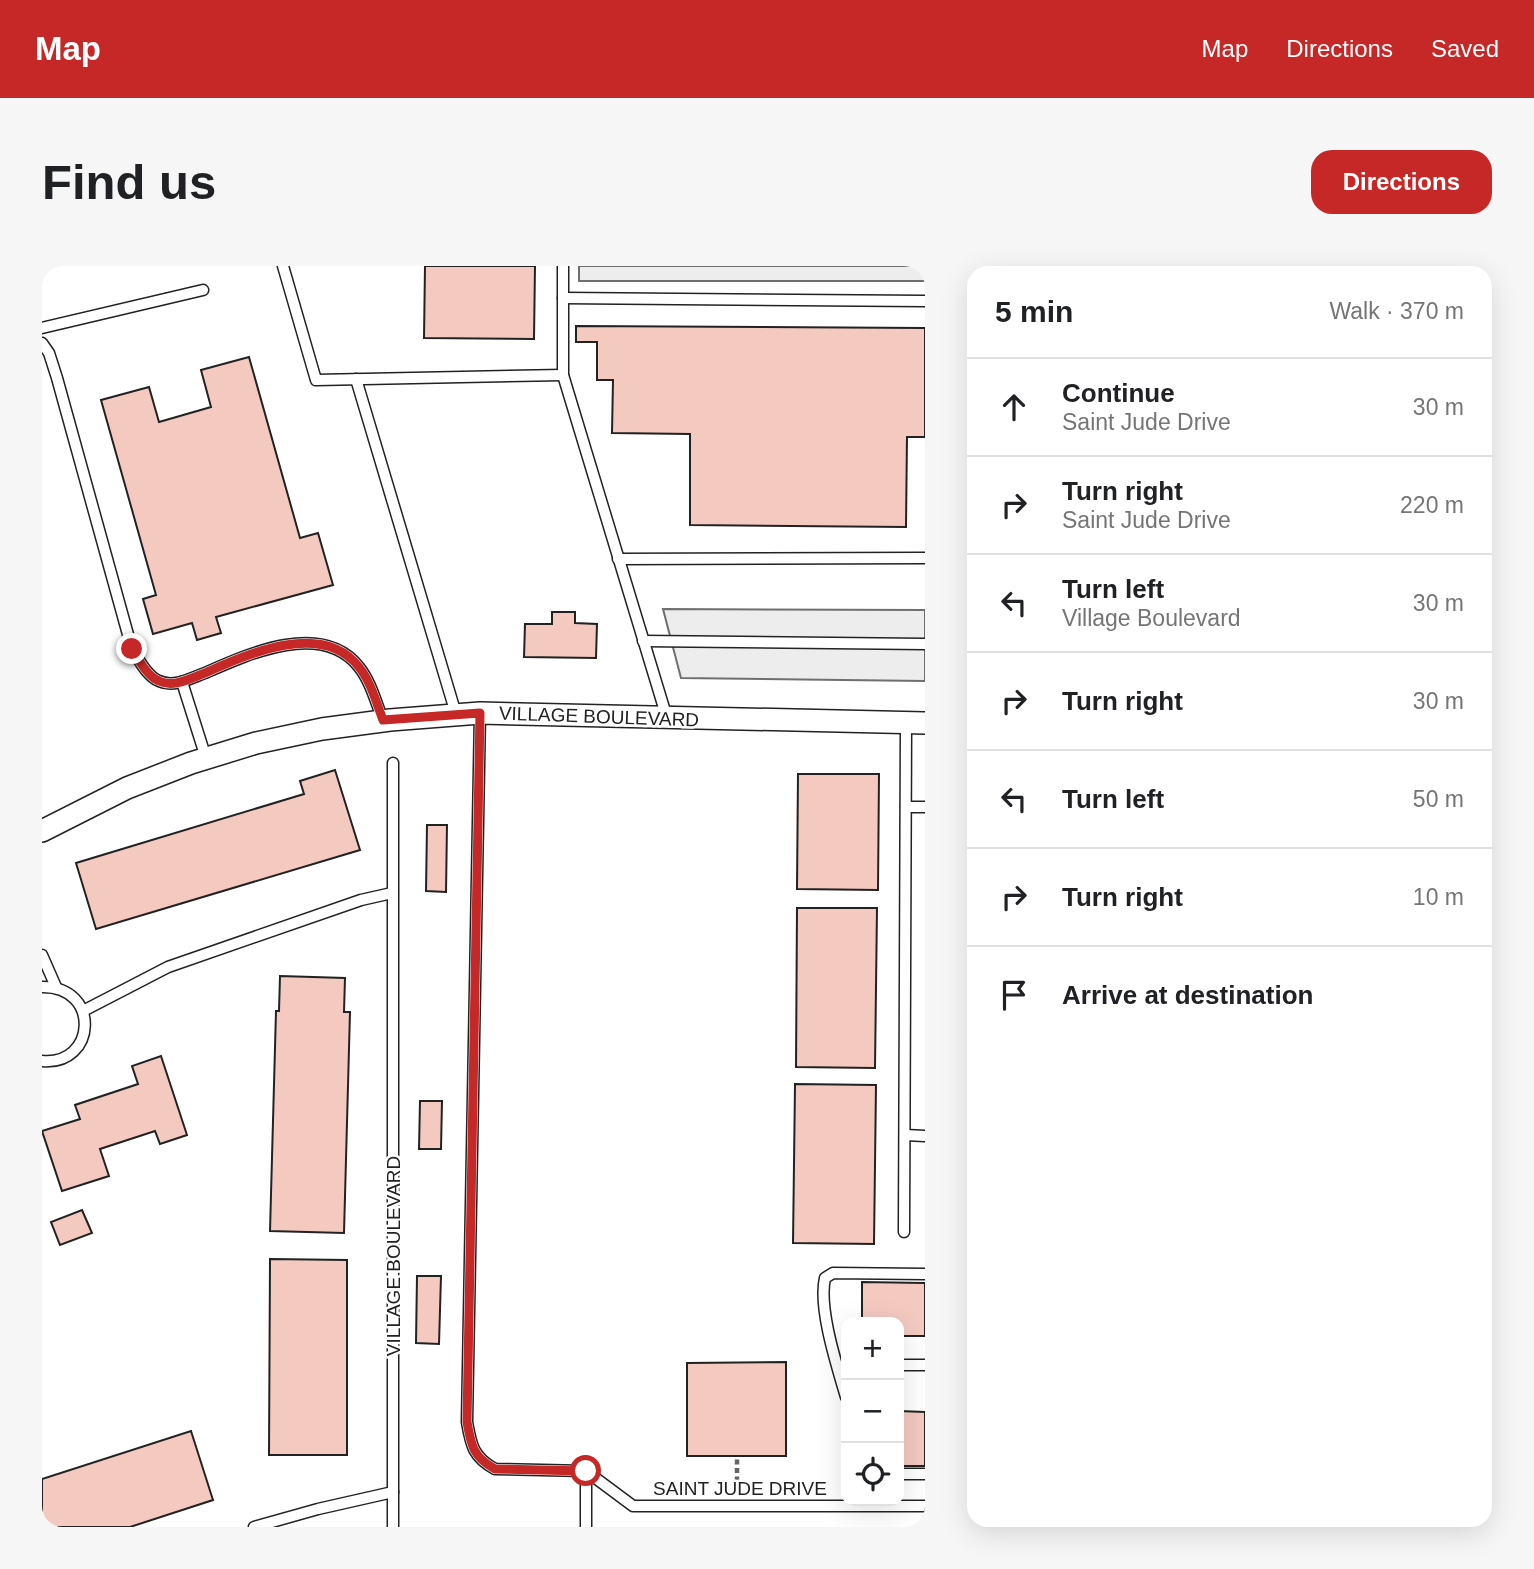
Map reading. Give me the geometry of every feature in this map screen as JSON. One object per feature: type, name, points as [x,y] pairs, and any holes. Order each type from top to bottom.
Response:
[{"type":"street","name":"VILLAGE BOULEVARD","points":[[42,831],[127,788],[206,758],[256,743],[383,720],[480,713],[916,723]]},
{"type":"lane","points":[[283,266],[316,380],[563,375]]},
{"type":"lane","points":[[562,266],[563,375],[667,718]]},
{"type":"lane","points":[[42,328],[203,290]]},
{"type":"lane","points":[[563,298],[925,301]]},
{"type":"lane","points":[[42,343],[50,353],[132,649],[157,681],[168,684],[182,682],[229,662],[283,645],[310,643],[342,652],[358,666],[368,681],[383,720]]},
{"type":"lane","points":[[356,379],[456,715]]},
{"type":"lane","points":[[618,559],[925,558]]},
{"type":"lane","points":[[643,641],[925,644]]},
{"type":"lane","points":[[182,682],[206,758]]},
{"type":"lane","points":[[480,713],[467,1422],[472,1449],[486,1465],[495,1469],[586,1471],[586,1527]]},
{"type":"lane","points":[[904,1233],[906,807],[916,723]]},
{"type":"lane","name":"VILLAGE BOULEVARD","points":[[393,763],[393,1527]]},
{"type":"lane","points":[[906,807],[925,807]]},
{"type":"lane","points":[[83,1011],[168,967],[361,901],[392,893]]},
{"type":"lane","points":[[42,955],[56,987]]},
{"type":"lane","points":[[42,986],[56,987],[68,992],[77,1000],[86,1023],[84,1035],[69,1055],[58,1061],[42,1061]]},
{"type":"lane","points":[[905,1135],[925,1136]]},
{"type":"lane","points":[[841,1364],[822,1293],[825,1278],[833,1273],[925,1274]]},
{"type":"lane","points":[[904,1365],[925,1365]]},
{"type":"lane","name":"SAINT JUDE DRIVE","points":[[586,1471],[632,1506],[925,1506]]},
{"type":"lane","points":[[904,1474],[925,1474]]},
{"type":"lane","points":[[254,1527],[393,1492]]},
{"type":"path","points":[[737,1456],[737,1506]]},
{"type":"shaded area","points":[[579,266],[925,266],[925,281],[579,281]]},
{"type":"shaded area","points":[[663,609],[925,610],[925,681],[681,678]]},
{"type":"building","points":[[425,266],[535,266],[534,339],[424,338]]},
{"type":"building","points":[[576,326],[925,328],[925,437],[907,437],[906,527],[690,525],[690,434],[612,433],[613,380],[597,380],[597,342],[576,342]]},
{"type":"building","points":[[249,357],[300,538],[318,533],[333,585],[216,617],[221,633],[197,640],[192,623],[153,634],[143,599],[156,595],[101,400],[149,387],[159,422],[211,407],[201,370]]},
{"type":"building","points":[[552,612],[575,612],[575,623],[597,624],[596,658],[524,657],[525,624],[552,624]]},
{"type":"building","points":[[335,770],[360,850],[96,929],[76,863],[304,794],[300,781]]},
{"type":"building","points":[[798,774],[879,774],[878,890],[797,889]]},
{"type":"building","points":[[427,825],[447,825],[446,892],[426,891]]},
{"type":"building","points":[[797,908],[877,908],[875,1068],[796,1067]]},
{"type":"building","points":[[280,976],[345,978],[344,1012],[350,1012],[344,1233],[270,1231],[276,1011],[279,1011]]},
{"type":"building","points":[[161,1056],[187,1135],[160,1144],[155,1131],[100,1149],[109,1176],[62,1191],[42,1131],[80,1119],[75,1105],[138,1084],[132,1066]]},
{"type":"building","points":[[795,1084],[876,1085],[874,1244],[793,1243]]},
{"type":"building","points":[[420,1101],[442,1101],[441,1149],[419,1149]]},
{"type":"building","points":[[82,1210],[92,1233],[60,1245],[51,1222]]},
{"type":"building","points":[[270,1259],[347,1260],[347,1455],[269,1455]]},
{"type":"building","points":[[417,1276],[441,1276],[439,1344],[416,1343]]},
{"type":"building","points":[[862,1282],[925,1283],[925,1336],[904,1336],[904,1317],[862,1317]]},
{"type":"building","points":[[786,1362],[786,1456],[687,1456],[687,1363]]},
{"type":"building","points":[[904,1411],[925,1412],[925,1466],[904,1466]]},
{"type":"building","points":[[191,1431],[213,1500],[130,1527],[42,1527],[42,1479]]},
{"type":"route","points":[[132,649],[157,681],[168,684],[188,680],[229,662],[283,645],[310,643],[342,652],[358,666],[368,681],[383,720],[480,713],[467,1422],[472,1449],[486,1465],[495,1469],[586,1471]]}]
